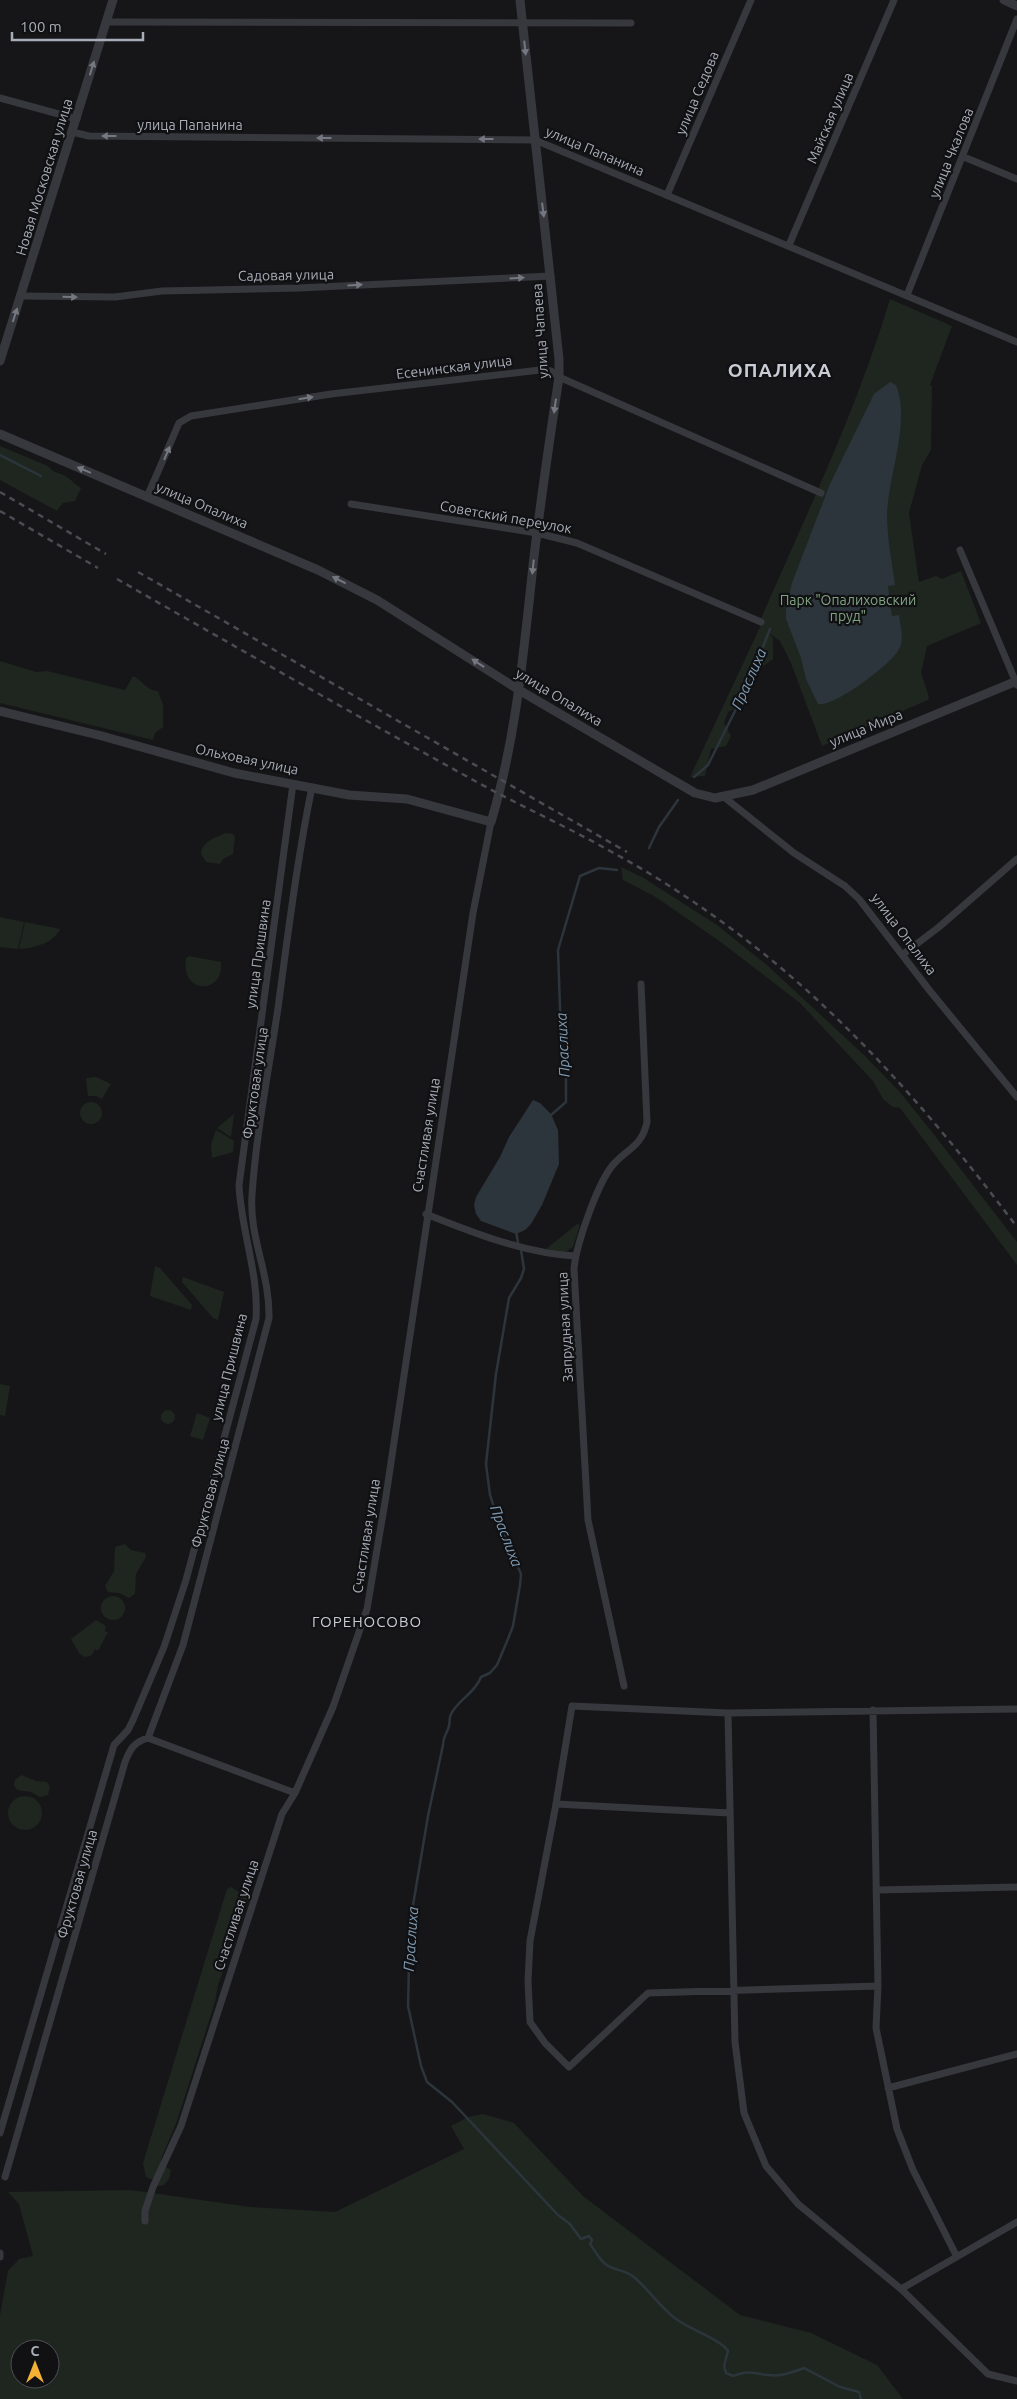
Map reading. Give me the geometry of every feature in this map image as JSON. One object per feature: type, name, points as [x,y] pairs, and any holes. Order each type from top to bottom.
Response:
[{"type":"street","name":"Новая Московская улица","points":[[0,361],[113,0]]},
{"type":"street","name":"улица Чапаева","points":[[491,822],[504,772],[519,690],[537,533],[559,377],[520,0]]},
{"type":"street","name":"улица Седова","points":[[667,195],[751,0]]},
{"type":"street","name":"Майская улица","points":[[789,245],[894,0]]},
{"type":"street","points":[[1004,0],[1017,6]]},
{"type":"street","name":"улица Чкалова","points":[[907,295],[964,157],[1017,18]]},
{"type":"street","points":[[106,22],[631,23]]},
{"type":"street","points":[[0,98],[77,119]]},
{"type":"street","name":"улица Папанина","points":[[72,132],[89,136],[535,140],[1017,342]]},
{"type":"street","points":[[964,157],[1017,179]]},
{"type":"street","name":"Садовая улица","points":[[21,296],[114,297],[162,291],[299,288],[550,276]]},
{"type":"street","name":"Есенинская улица","points":[[148,497],[179,423],[191,416],[332,394],[540,370],[551,371],[559,377],[821,493]]},
{"type":"street","name":"улица Опалиха","points":[[0,434],[318,570],[377,600],[519,690],[694,793],[704,796],[724,797],[794,853],[845,886],[859,899],[1017,1098]]},
{"type":"street","name":"Советский переулок","points":[[351,504],[537,533],[576,543],[761,622]]},
{"type":"street","points":[[960,550],[1016,683]]},
{"type":"street","name":"улица Мира","points":[[724,797],[753,790],[1016,683]]},
{"type":"street","name":"Ольховая улица","points":[[0,711],[97,735],[234,773],[349,795],[407,799],[491,822]]},
{"type":"street","name":"улица Пришвина","points":[[0,2133],[114,1744],[128,1730],[133,1720],[164,1647],[186,1580],[256,1319],[258,1295],[241,1206],[239,1185],[294,784]]},
{"type":"street","name":"Фруктовая улица","points":[[6,2177],[125,1762],[132,1746],[138,1741],[148,1738],[182,1645],[268,1318],[269,1297],[264,1267],[254,1232],[252,1195],[272,1044],[312,787]]},
{"type":"street","name":"Счастливая улица","points":[[145,2221],[145,2211],[153,2186],[181,2126],[282,1814],[295,1793],[333,1707],[367,1609],[386,1496],[426,1214],[473,913],[491,822]]},
{"type":"street","points":[[902,955],[1017,859]]},
{"type":"street","name":"Запрудная улица","points":[[624,1686],[588,1520],[576,1315],[575,1256],[598,1192],[612,1167],[644,1136],[647,1122],[641,984]]},
{"type":"street","points":[[426,1214],[468,1230],[532,1250],[556,1255],[575,1256]]},
{"type":"street","points":[[878,1986],[648,1993],[569,2067],[530,2022],[528,1981],[530,1941],[572,1706],[728,1713],[1017,1708]]},
{"type":"street","points":[[873,1710],[878,1986],[876,2028],[897,2129],[912,2170],[956,2257]]},
{"type":"street","points":[[728,1713],[735,2042],[744,2112],[766,2166],[798,2204],[901,2288],[988,2374],[1017,2380]]},
{"type":"street","points":[[148,1738],[295,1793]]},
{"type":"street","points":[[556,1804],[730,1813]]},
{"type":"street","points":[[876,1890],[1017,1887]]},
{"type":"street","points":[[888,2088],[1017,2054]]},
{"type":"street","points":[[901,2288],[1017,2222]]},
{"type":"green space","name":"Парк \"Опалиховский пруд\"","points":[[890,299],[952,326],[930,385],[932,386],[931,450],[922,465],[909,513],[919,582],[936,576],[942,579],[961,571],[981,623],[927,646],[921,673],[929,697],[928,700],[822,746],[791,663],[780,641],[767,632],[773,638],[773,659],[758,670],[742,706],[728,712],[724,723],[731,736],[726,746],[711,749],[705,776],[690,777],[760,627],[762,616],[831,459],[863,380]]},
{"type":"green space","points":[[0,446],[48,466],[69,478],[81,488],[75,501],[63,503],[57,511],[0,480]]},
{"type":"green space","points":[[0,661],[36,672],[47,671],[125,690],[133,676],[150,689],[158,691],[163,705],[163,727],[155,733],[153,740],[0,703]]},
{"type":"green space","points":[[226,833],[233,834],[235,837],[233,854],[223,859],[220,864],[206,862],[201,854],[206,843]]},
{"type":"green space","points":[[621,867],[642,877],[717,925],[768,966],[865,1056],[899,1091],[1017,1242],[1017,1265],[900,1108],[893,1107],[883,1099],[873,1081],[800,1003],[718,940],[654,896],[623,880]]},
{"type":"green space","points":[[0,917],[24,922],[18,949],[0,947]]},
{"type":"green space","points":[[25,922],[60,929],[48,941],[37,946],[19,949]]},
{"type":"green space","points":[[189,956],[221,962],[220,973],[216,980],[210,985],[195,984],[190,979],[186,970],[186,958]]},
{"type":"green space","points":[[96,1077],[111,1084],[102,1099],[96,1096],[88,1096],[86,1078]]},
{"type":"green space","points":[[91,1102],[99,1105],[102,1113],[99,1121],[91,1124],[83,1121],[80,1113],[83,1105]]},
{"type":"green space","points":[[234,1114],[231,1137],[217,1128]]},
{"type":"green space","points":[[216,1130],[234,1141],[233,1152],[212,1158],[211,1144]]},
{"type":"green space","points":[[577,1224],[580,1225],[573,1247],[564,1253],[546,1249]]},
{"type":"green space","points":[[155,1266],[160,1268],[192,1305],[191,1310],[150,1296]]},
{"type":"green space","points":[[183,1277],[224,1292],[218,1320],[213,1318],[182,1282]]},
{"type":"green space","points":[[0,1384],[10,1386],[5,1416],[0,1415]]},
{"type":"green space","points":[[165,1410],[171,1410],[175,1417],[171,1424],[165,1424],[161,1420],[161,1414]]},
{"type":"green space","points":[[197,1413],[210,1418],[203,1440],[190,1436]]},
{"type":"green space","points":[[125,1544],[131,1550],[145,1553],[146,1557],[136,1574],[135,1594],[129,1598],[119,1593],[108,1592],[105,1586],[114,1571],[115,1547]]},
{"type":"green space","points":[[113,1596],[121,1600],[125,1608],[121,1616],[113,1620],[105,1616],[101,1608],[105,1600]]},
{"type":"green space","points":[[96,1620],[106,1626],[105,1631],[108,1632],[98,1651],[95,1649],[91,1656],[84,1657],[79,1653],[71,1639]]},
{"type":"green space","points":[[21,1775],[36,1781],[47,1782],[50,1787],[48,1795],[40,1797],[31,1792],[17,1790],[14,1785],[15,1780]]},
{"type":"green space","points":[[25,1796],[32,1797],[37,1801],[41,1806],[41,1820],[37,1825],[32,1829],[25,1830],[18,1829],[13,1825],[9,1820],[8,1813],[9,1806],[13,1801],[18,1797]]},
{"type":"green space","points":[[231,1887],[239,1892],[249,1892],[250,1897],[218,1985],[215,2002],[177,2121],[161,2159],[162,2164],[171,2170],[169,2179],[164,2185],[158,2186],[156,2181],[146,2177],[143,2163],[227,1889]]},
{"type":"green space","points":[[483,2114],[514,2123],[583,2196],[740,2315],[811,2333],[877,2365],[903,2399],[0,2399],[0,2315],[8,2271],[19,2259],[33,2256],[19,2204],[8,2192],[131,2190],[250,2207],[335,2212],[464,2149],[451,2126],[468,2117]]},
{"type":"shaded area","points":[[890,382],[896,385],[900,400],[901,416],[898,449],[888,499],[887,515],[895,585],[888,586],[892,616],[899,615],[902,641],[894,656],[861,684],[836,699],[818,704],[806,679],[801,658],[786,619],[786,608],[792,583],[830,484],[874,394]]},
{"type":"shaded area","points":[[533,1100],[540,1103],[551,1114],[558,1130],[559,1164],[542,1205],[531,1224],[525,1230],[516,1234],[481,1221],[476,1214],[474,1205],[476,1197],[500,1157],[509,1137]]},
{"type":"waterway","points":[[0,455],[41,476]]},
{"type":"waterway","name":"Праслиха","points":[[694,777],[708,765],[748,685],[770,629]]},
{"type":"waterway","name":"Праслиха","points":[[649,848],[659,827],[678,800]]},
{"type":"waterway","name":"Праслиха","points":[[551,1115],[566,1102],[566,1072],[561,1037],[558,950],[580,876],[599,868],[617,870]]},
{"type":"waterway","name":"Праслиха","points":[[516,1231],[518,1243]]},
{"type":"waterway","name":"Праслиха","points":[[521,1250],[524,1269],[509,1298],[496,1374],[486,1464],[490,1495],[521,1574],[520,1585],[513,1626],[497,1665],[490,1673],[481,1677],[475,1687],[458,1704],[450,1716],[428,1816],[410,1923],[408,2006],[421,2066],[427,2082],[452,2102],[558,2215],[570,2224],[581,2239],[589,2236],[592,2240],[590,2244],[604,2263],[632,2276],[676,2319],[718,2342],[728,2351],[724,2366],[726,2373],[733,2376],[747,2373],[777,2375],[804,2368],[840,2387],[859,2392],[861,2399]]},
{"type":"railway","points":[[0,492],[106,554]]},
{"type":"railway","points":[[0,511],[98,568]]},
{"type":"railway","points":[[138,572],[627,852]]},
{"type":"railway","points":[[117,579],[475,781],[626,860],[673,888],[718,919],[774,962],[813,996],[886,1068],[986,1186],[1017,1227]]},
{"type":"district","name":"ОПАЛИХА","points":[[780,370]]},
{"type":"district","name":"ГОРЕНОСОВО","points":[[367,1622]]}]
